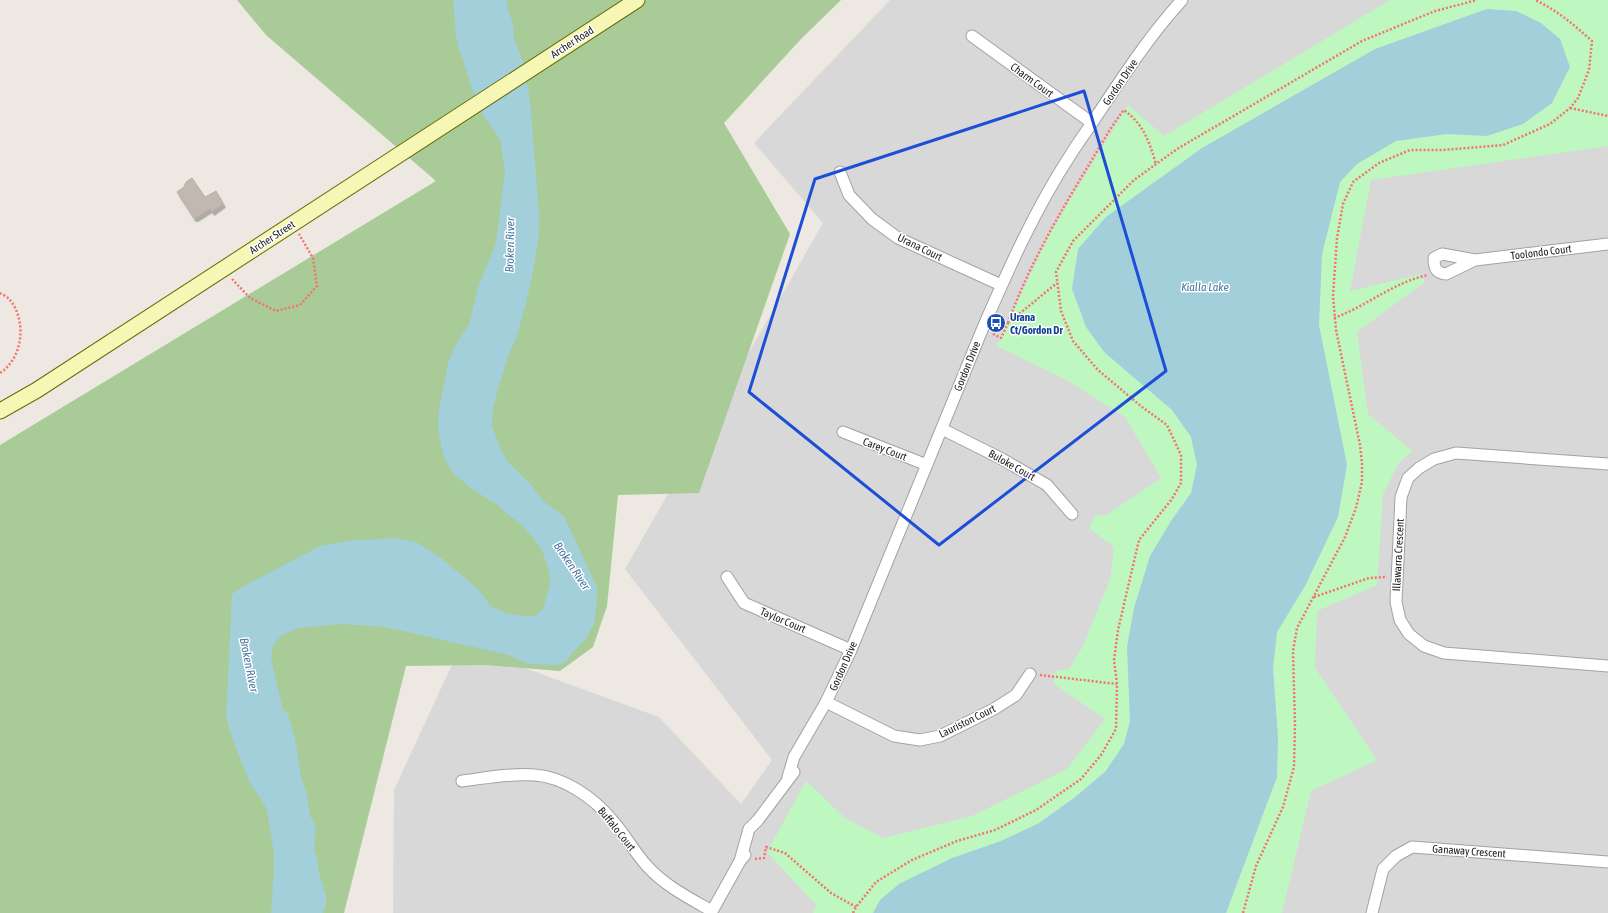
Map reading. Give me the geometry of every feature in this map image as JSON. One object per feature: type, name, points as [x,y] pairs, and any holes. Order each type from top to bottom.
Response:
[{"type":"main road","name":"Archer Road","points":[[507,84],[636,0]]},
{"type":"main road","name":"Archer Street","points":[[0,411],[37,390],[507,84]]},
{"type":"main road","name":"Archer Street","points":[[0,421],[15,410],[37,390]]},
{"type":"street","name":"Gordon Drive","points":[[711,912],[740,861],[749,829],[758,820],[788,777],[794,757],[826,702],[851,650],[1001,285],[1050,190],[1070,155],[1128,69],[1170,13],[1182,0]]},
{"type":"street","name":"Charm Court","points":[[972,36],[1092,123]]},
{"type":"street","name":"Urana Court","points":[[840,172],[849,195],[872,219],[898,238],[1001,285]]},
{"type":"street","name":"Toolondo Court","points":[[1475,260],[1451,272],[1441,273],[1436,271],[1434,265],[1434,258],[1448,254],[1475,260],[1608,244]]},
{"type":"street","name":"Buloke Court","points":[[942,429],[1002,459],[1047,485],[1072,514]]},
{"type":"street","name":"Carey Court","points":[[843,432],[927,465]]},
{"type":"street","name":"Illawarra Crescent","points":[[1608,464],[1456,453],[1434,459],[1408,478],[1401,497],[1396,602],[1400,620],[1409,634],[1424,646],[1444,653],[1608,666]]},
{"type":"street","name":"Taylor Court","points":[[727,577],[744,604],[851,650]]},
{"type":"street","name":"Lauriston Court","points":[[826,702],[894,736],[920,740],[940,736],[994,709],[1016,695],[1030,674]]},
{"type":"street","name":"Buffalo Court","points":[[462,781],[507,775],[536,775],[556,780],[576,789],[597,804],[612,819],[646,866],[666,884],[711,912]]},
{"type":"street","name":"Ganaway Crescent","points":[[1372,913],[1383,870],[1396,856],[1412,847],[1608,862]]},
{"type":"path","points":[[853,913],[876,882],[912,860],[957,841],[995,830],[1036,810],[1081,779],[1101,755],[1116,729],[1117,684],[1114,660],[1118,630],[1139,540],[1172,498],[1181,483],[1181,455],[1167,425],[1142,407],[1098,370],[1073,341],[1061,311],[1056,272],[1073,242],[1134,180],[1177,149],[1362,41],[1435,12],[1478,0]]},
{"type":"path","points":[[1243,913],[1256,866],[1283,807],[1294,767],[1295,724],[1293,651],[1296,628],[1345,537],[1356,508],[1362,482],[1360,445],[1334,318],[1334,276],[1337,238],[1343,204],[1353,182],[1379,163],[1410,150],[1443,150],[1503,145],[1550,124],[1570,108],[1578,98],[1589,70],[1592,41],[1572,23],[1549,6],[1535,0]]},
{"type":"path","points":[[1570,108],[1608,116]]},
{"type":"path","points":[[982,330],[1001,338],[1016,301],[1040,252],[1074,189],[1113,123],[1124,110],[1141,125],[1147,136],[1156,164]]},
{"type":"path","points":[[225,267],[234,282],[250,298],[276,311],[300,305],[317,286],[313,258],[293,223]]},
{"type":"path","points":[[1334,318],[1413,278],[1441,273]]},
{"type":"path","points":[[1008,323],[1058,283]]},
{"type":"path","points":[[0,293],[10,300],[16,312],[21,332],[16,355],[11,363],[0,373]]},
{"type":"path","points":[[1313,597],[1369,578],[1382,576],[1397,578]]},
{"type":"path","points":[[1030,674],[1117,684]]},
{"type":"path","points":[[740,861],[764,858],[766,847],[785,853],[831,893],[856,907]]},
{"type":"highlighted area","points":[[1084,91],[1166,371],[939,545],[749,392],[815,179]]},
{"type":"shaded area","points":[[890,0],[1608,0],[1608,913],[393,913],[394,790],[461,645],[659,717],[741,804],[772,760],[625,569],[823,223],[754,143]]},
{"type":"green space","points":[[237,0],[841,0],[802,38],[724,123],[790,234],[699,493],[618,495],[607,606],[593,647],[560,671],[485,665],[406,666],[344,913],[0,913],[0,445],[436,181],[266,35]]},
{"type":"green space","name":"Kialla Lake","points":[[1390,0],[1608,0],[1608,146],[1371,180],[1350,291],[1421,274],[1425,282],[1357,332],[1368,414],[1412,451],[1398,464],[1383,494],[1377,585],[1317,611],[1315,668],[1377,760],[1311,791],[1282,913],[813,913],[817,906],[767,852],[806,781],[845,818],[883,838],[972,816],[1067,769],[1105,719],[1054,684],[1054,671],[1069,669],[1082,648],[1110,580],[1114,547],[1089,528],[1096,514],[1105,516],[1161,478],[1125,417],[1070,382],[997,346],[1051,231],[1128,105],[1164,136]]},
{"type":"water","name":"Broken River","points":[[453,0],[507,0],[508,10],[513,23],[514,38],[524,65],[530,100],[539,212],[539,234],[526,303],[516,338],[509,354],[498,389],[493,408],[492,426],[507,461],[531,485],[543,501],[564,516],[597,587],[594,624],[586,639],[573,652],[566,662],[557,665],[531,664],[520,661],[509,655],[385,627],[341,624],[299,628],[282,635],[276,641],[272,649],[271,659],[283,710],[286,711],[288,715],[295,738],[301,777],[307,795],[310,815],[316,828],[314,850],[326,896],[326,904],[323,913],[271,913],[274,853],[267,811],[249,781],[230,732],[226,716],[232,594],[244,586],[320,546],[352,540],[394,538],[416,542],[441,558],[477,588],[489,604],[506,613],[521,616],[535,616],[543,609],[550,584],[549,571],[542,550],[526,529],[496,504],[472,489],[453,473],[444,458],[439,434],[439,410],[448,363],[455,346],[469,324],[479,285],[496,243],[505,171],[500,140],[478,107],[459,48],[456,36]]},
{"type":"water","name":"Kialla Lake","points":[[1487,9],[1516,11],[1541,23],[1560,39],[1570,67],[1552,103],[1523,124],[1487,136],[1447,134],[1396,141],[1357,164],[1340,182],[1322,254],[1319,325],[1347,465],[1338,517],[1305,586],[1277,632],[1273,669],[1278,737],[1277,777],[1226,913],[873,913],[880,900],[899,884],[952,858],[1001,841],[1039,823],[1074,798],[1105,772],[1124,744],[1130,721],[1127,647],[1134,608],[1150,556],[1171,521],[1191,493],[1197,465],[1191,437],[1172,410],[1104,352],[1086,327],[1072,289],[1078,249],[1106,217],[1202,148],[1375,49]]},
{"type":"building","points":[[192,178],[205,197],[216,191],[223,203],[212,211],[210,208],[194,218],[177,192]]},
{"type":"place","name":"Urana Ct/Gordon Dr","points":[[996,323]]}]
